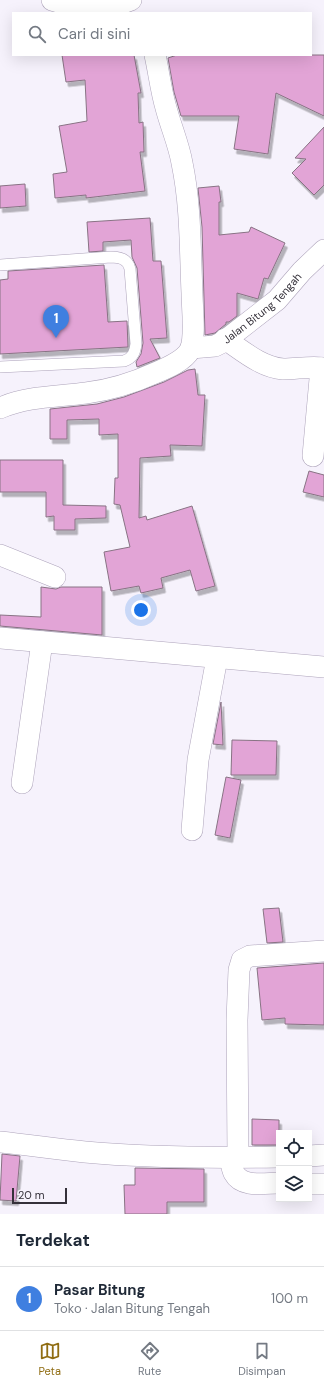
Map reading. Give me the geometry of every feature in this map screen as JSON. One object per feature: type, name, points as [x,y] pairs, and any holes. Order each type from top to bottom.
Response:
[{"type":"street","points":[[52,0],[94,7],[114,6],[131,0]]},
{"type":"street","points":[[138,0],[144,12]]},
{"type":"street","points":[[0,408],[27,399],[85,393],[110,389],[132,383],[176,363],[185,356],[191,348],[193,335],[191,269],[184,176],[179,149],[165,106],[155,56]]},
{"type":"street","name":"Jalan Bitung Tengah","points":[[191,348],[215,346],[223,342],[277,300],[302,271],[324,250]]},
{"type":"street","points":[[225,339],[253,358],[269,366],[283,369],[322,368],[313,456]]},
{"type":"street","points":[[0,555],[55,577]]},
{"type":"street","points":[[0,638],[324,667]]},
{"type":"street","points":[[22,783],[42,642]]},
{"type":"street","points":[[192,830],[198,760],[217,658]]},
{"type":"street","points":[[276,1183],[246,1183],[239,1180],[233,1172],[236,1020],[239,970],[242,960],[250,956],[324,951]]},
{"type":"street","points":[[0,1142],[85,1152],[129,1155],[234,1158],[276,1157]]},
{"type":"street","points":[[312,1156],[324,1155]]},
{"type":"street","points":[[312,1184],[324,1184]]},
{"type":"lane","points":[[0,265],[111,257],[123,258],[129,264],[130,269],[136,344],[133,356],[124,361],[0,366]]},
{"type":"building","points":[[324,55],[324,116],[276,93],[268,154],[234,149],[239,116],[181,116],[174,92],[168,58],[174,56]]},
{"type":"building","points":[[62,56],[134,56],[141,93],[138,93],[139,123],[143,122],[144,152],[140,152],[145,191],[86,198],[86,195],[55,198],[53,174],[67,172],[59,126],[87,121],[85,80],[66,82]]},
{"type":"building","points":[[324,127],[324,185],[314,195],[292,173],[306,159],[295,158]]},
{"type":"building","points":[[25,184],[26,206],[0,208],[0,186]]},
{"type":"building","points":[[219,186],[221,202],[219,202],[219,235],[249,232],[251,227],[285,243],[268,279],[264,278],[258,299],[237,293],[237,316],[229,322],[226,322],[226,324],[215,333],[205,335],[202,227],[198,188]]},
{"type":"building","points":[[150,218],[153,261],[161,261],[167,338],[150,339],[160,358],[137,367],[136,362],[141,354],[143,343],[137,268],[132,257],[131,240],[103,242],[103,251],[89,252],[87,222]]},
{"type":"building","points":[[104,265],[108,322],[127,321],[128,347],[0,354],[0,280],[8,279],[8,271]]},
{"type":"building","points":[[195,369],[198,395],[205,395],[202,446],[170,445],[171,456],[140,458],[139,518],[146,516],[147,520],[192,506],[215,586],[196,591],[190,570],[161,578],[163,588],[141,593],[139,586],[111,591],[104,552],[130,547],[120,505],[114,504],[115,478],[118,478],[118,434],[99,435],[99,419],[67,420],[67,439],[50,439],[50,409],[97,404],[124,397],[164,382],[188,370]]},
{"type":"building","points":[[0,460],[63,460],[63,505],[106,506],[106,518],[75,519],[75,530],[54,530],[54,516],[46,517],[46,492],[0,492]]},
{"type":"building","points":[[309,471],[324,475],[324,497],[303,492]]},
{"type":"building","points":[[41,587],[56,589],[61,587],[102,587],[102,635],[0,626],[0,615],[41,617]]},
{"type":"building","points":[[221,702],[223,745],[213,744]]},
{"type":"building","points":[[232,740],[277,741],[276,775],[231,775]]},
{"type":"building","points":[[226,777],[241,780],[230,838],[215,835]]},
{"type":"building","points":[[279,908],[283,942],[267,943],[263,909]]},
{"type":"building","points":[[324,963],[324,1025],[285,1024],[285,1018],[262,1020],[257,968]]},
{"type":"building","points":[[252,1119],[279,1120],[279,1130],[276,1130],[276,1145],[252,1145]]},
{"type":"building","points":[[2,1154],[20,1156],[16,1201],[0,1200]]},
{"type":"building","points":[[135,1168],[204,1169],[204,1202],[167,1202],[167,1214],[125,1214],[124,1185],[135,1185]]},
{"type":"place","name":"Pasar Bitung","points":[[56,338]]}]
